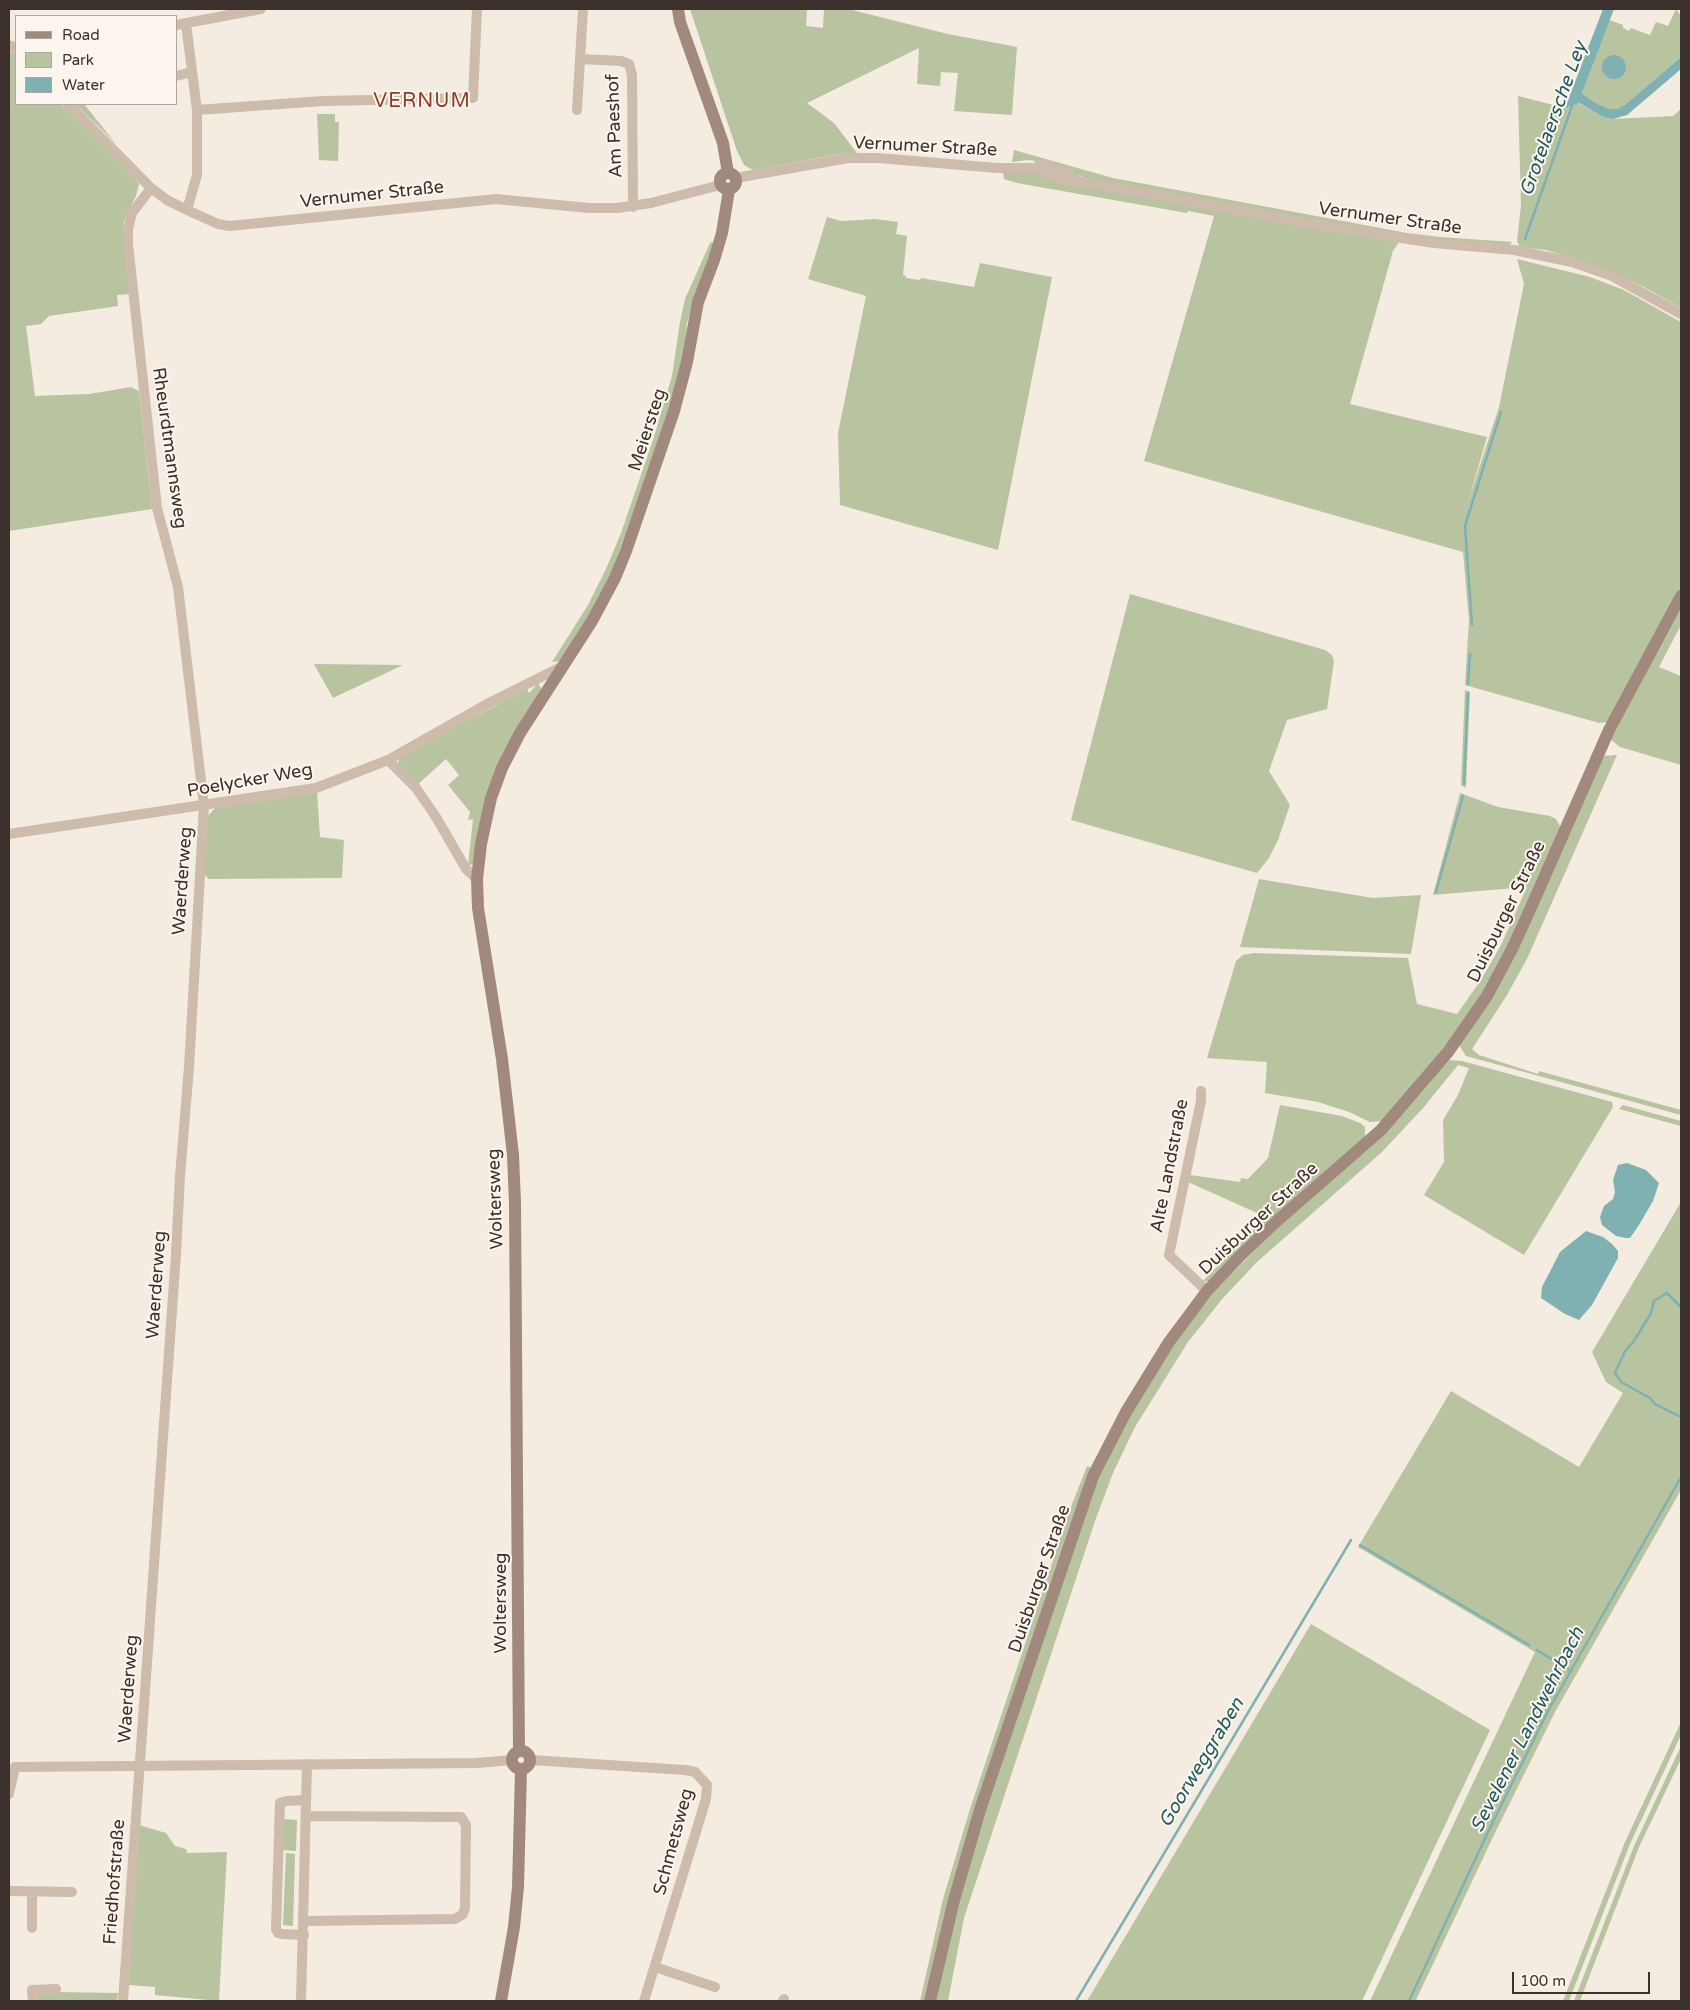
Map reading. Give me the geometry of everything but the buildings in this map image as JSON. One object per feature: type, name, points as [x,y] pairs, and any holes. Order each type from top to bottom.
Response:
[{"type":"street","points":[[187,210],[197,175],[197,110],[192,72],[181,25],[220,15],[261,9]]},
{"type":"street","points":[[197,110],[323,101],[473,98],[477,9]]},
{"type":"street","points":[[577,110],[583,9]]},
{"type":"street","points":[[678,9],[680,22],[724,147],[732,176]]},
{"type":"street","name":"Am Paeshof","points":[[581,59],[621,61],[629,64],[632,75],[633,207]]},
{"type":"street","points":[[178,76],[192,72]]},
{"type":"street","name":"Vernumer Straße","points":[[69,105],[151,188],[167,200],[218,224],[241,226],[496,199],[604,209],[633,207],[725,188]]},
{"type":"street","name":"Vernumer Straße","points":[[732,176],[848,158],[878,158],[997,168],[1037,163],[1046,165],[1084,182],[1330,227],[1424,242],[1514,250],[1572,262],[1612,276],[1681,314]]},
{"type":"street","name":"Meiersteg","points":[[561,667],[596,613],[615,578],[632,533],[679,392],[690,349],[696,310],[722,233],[725,188],[722,176],[732,176]]},
{"type":"street","name":"Rheurdtmannsweg","points":[[151,188],[132,213],[128,229],[128,244],[157,508],[178,587],[204,806]]},
{"type":"street","name":"Duisburger Straße","points":[[930,2001],[954,1900],[980,1810],[1094,1476],[1126,1412],[1168,1342],[1207,1291],[1272,1226],[1381,1130],[1448,1052],[1487,996],[1526,920],[1609,730],[1681,596]]},
{"type":"street","name":"Poelycker Weg","points":[[9,834],[316,788],[388,760],[487,704],[561,667]]},
{"type":"street","name":"Woltersweg","points":[[516,1756],[516,1307],[513,1164],[502,1059],[478,908],[477,879],[481,844],[491,798],[502,768],[520,733],[561,667]]},
{"type":"street","points":[[388,760],[416,788],[436,816],[466,869],[477,879]]},
{"type":"street","name":"Waerderweg","points":[[140,1766],[189,1067],[204,806]]},
{"type":"street","name":"Alte Landstraße","points":[[1201,1091],[1201,1101],[1169,1255],[1207,1291]]},
{"type":"street","points":[[527,1753],[531,1760],[528,1767],[521,1770],[513,1765],[516,1756],[527,1753]]},
{"type":"street","name":"Waerderweg","points":[[9,1794],[15,1767],[477,1763],[516,1756]]},
{"type":"street","name":"Schmetsweg","points":[[531,1760],[685,1770],[695,1772],[707,1785],[706,1799],[644,2001]]},
{"type":"street","points":[[301,2001],[307,1764]]},
{"type":"street","name":"Friedhofstraße","points":[[123,2001],[140,1766]]},
{"type":"street","points":[[501,2001],[514,1928],[518,1886],[521,1770]]},
{"type":"street","points":[[304,1935],[282,1934],[278,1933],[276,1929],[280,1803],[306,1800]]},
{"type":"street","points":[[304,1921],[455,1918],[463,1914],[465,1908],[466,1824],[461,1817],[306,1816]]},
{"type":"street","points":[[9,1891],[72,1892]]},
{"type":"street","points":[[32,1892],[32,1928]]},
{"type":"street","points":[[655,1967],[715,1987]]},
{"type":"street","points":[[33,2001],[32,1990],[56,1989]]},
{"type":"green space","points":[[690,9],[807,9],[806,26],[823,28],[824,9],[848,9],[948,34],[1017,47],[1012,115],[954,111],[958,73],[941,72],[940,86],[917,84],[919,48],[807,103],[834,123],[857,153],[840,154],[753,170],[744,165],[737,151]]},
{"type":"green space","points":[[1676,9],[1681,16],[1681,57],[1626,104],[1617,109],[1609,109],[1594,102],[1582,93],[1609,20],[1623,25],[1623,28],[1629,31],[1631,28],[1650,35],[1656,22],[1668,26]]},
{"type":"green space","points":[[9,50],[15,53],[15,105],[62,105],[129,170],[139,184],[136,196],[124,221],[123,230],[130,294],[117,295],[118,306],[49,316],[41,324],[26,326],[35,396],[89,394],[131,387],[139,391],[152,509],[9,531]]},
{"type":"green space","points":[[1518,96],[1565,108],[1578,103],[1603,117],[1613,119],[1673,116],[1681,109],[1681,308],[1644,287],[1604,268],[1546,250],[1520,247],[1517,241],[1521,205]]},
{"type":"green space","points":[[76,105],[85,105],[116,144]]},
{"type":"green space","points":[[317,114],[335,114],[335,122],[339,122],[338,161],[319,160]]},
{"type":"green space","points":[[1014,150],[1113,178],[1407,233],[1512,242],[1509,245],[1428,239],[1353,227],[1083,177],[1045,162],[1027,160],[1012,162]]},
{"type":"green space","points":[[1037,172],[1399,242],[1393,251],[1350,404],[1487,437],[1468,502],[1499,407],[1524,284],[1517,259],[1590,277],[1624,290],[1681,322],[1681,589],[1608,722],[1599,723],[1465,685],[1469,620],[1463,552],[1144,461],[1214,216],[1188,211],[1187,213],[1017,183],[1004,179],[1003,173]]},
{"type":"green space","points":[[827,217],[841,221],[875,219],[898,222],[896,234],[907,236],[903,275],[906,278],[920,280],[921,278],[974,287],[980,263],[1052,277],[998,550],[840,505],[838,433],[866,296],[808,279]]},
{"type":"green space","points":[[712,242],[715,246],[695,295],[687,323],[683,361],[672,404],[610,577],[590,617],[561,661],[552,662],[588,605],[621,533],[654,437],[672,376],[685,299]]},
{"type":"green space","points":[[1130,594],[1325,650],[1332,655],[1334,661],[1327,709],[1287,720],[1269,771],[1290,805],[1278,840],[1269,858],[1257,873],[1071,820]]},
{"type":"green space","points":[[1681,609],[1681,625],[1659,667],[1681,676],[1681,765],[1620,747],[1610,739]]},
{"type":"green space","points":[[314,664],[403,665],[333,698]]},
{"type":"green space","points":[[538,683],[542,690],[522,721],[475,864],[468,865],[473,819],[468,820],[470,812],[448,785],[459,775],[446,759],[417,785],[401,769],[398,763],[400,756],[527,689],[529,693]]},
{"type":"green space","points":[[1465,690],[1470,692],[1466,788],[1461,785]]},
{"type":"green space","points":[[1617,755],[1527,959],[1507,995],[1472,1049],[1479,1055],[1538,1074],[1539,1071],[1681,1110],[1681,1115],[1466,1056],[1459,1045],[1602,756]]},
{"type":"green space","points":[[317,791],[320,837],[344,840],[342,878],[209,879],[204,874],[208,816],[215,808]]},
{"type":"green space","points":[[1460,793],[1498,807],[1550,816],[1556,819],[1561,828],[1507,949],[1482,993],[1458,1030],[1422,1078],[1382,1121],[1370,1122],[1349,1112],[1318,1102],[1265,1093],[1267,1062],[1207,1058],[1236,961],[1243,955],[1254,953],[1408,958],[1417,1004],[1457,1014],[1481,980],[1501,945],[1527,887],[1433,895]]},
{"type":"green space","points":[[1259,879],[1373,898],[1421,895],[1411,954],[1240,947]]},
{"type":"green space","points":[[1447,1060],[1462,1061],[1612,1102],[1613,1107],[1524,1255],[1424,1195],[1444,1162],[1443,1120],[1458,1095],[1469,1068],[1458,1065],[1424,1107],[1382,1152],[1257,1262],[1223,1298],[1188,1342],[1135,1427],[1113,1473],[1095,1521],[964,1918],[948,2001],[935,2001],[957,1902],[977,1836],[1101,1469],[1127,1421],[1179,1337],[1216,1289]]},
{"type":"green space","points":[[1280,1105],[1342,1116],[1365,1127],[1365,1138],[1209,1282],[1203,1281],[1266,1217],[1188,1182],[1190,1175],[1240,1182],[1241,1178],[1248,1179],[1268,1158]]},
{"type":"green space","points":[[1623,1105],[1681,1121],[1681,1126],[1619,1109]]},
{"type":"green space","points":[[1681,1202],[1681,1490],[1555,1712],[1416,2000],[1419,2001],[1370,2001],[1535,1652],[1358,1547],[1451,1391],[1579,1467],[1623,1393],[1606,1382],[1592,1352]]},
{"type":"green space","points":[[1087,1466],[1092,1468],[926,2001],[920,2001],[943,1899],[970,1809],[1069,1512]]},
{"type":"green space","points":[[1311,1624],[1490,1730],[1362,2001],[1087,2001]]},
{"type":"green space","points":[[1681,1722],[1681,1735],[1630,1844],[1569,2001],[1563,2001],[1625,1842]]},
{"type":"green space","points":[[1681,1746],[1681,1759],[1639,1847],[1580,2001],[1574,2001],[1634,1846]]},
{"type":"green space","points":[[283,1819],[297,1820],[296,1851],[282,1850]]},
{"type":"green space","points":[[139,1825],[166,1833],[175,1846],[186,1849],[187,1853],[227,1852],[219,2001],[155,1995],[155,1987],[129,1985]]},
{"type":"green space","points":[[286,1853],[295,1854],[293,1926],[283,1925]]},
{"type":"green space","points":[[37,1993],[118,1993],[117,2001],[38,2001]]},
{"type":"water","points":[[1603,9],[1614,9],[1582,93],[1594,102],[1609,109],[1617,109],[1626,104],[1681,57],[1681,69],[1627,115],[1613,119],[1603,117],[1579,103],[1565,108]]},
{"type":"water","points":[[1614,55],[1619,56],[1625,62],[1625,72],[1619,78],[1614,79],[1609,78],[1603,72],[1602,67],[1603,62],[1609,56]]},
{"type":"water","points":[[1627,1163],[1646,1170],[1659,1183],[1653,1201],[1630,1238],[1616,1236],[1602,1225],[1600,1217],[1604,1206],[1613,1199],[1615,1192],[1613,1180],[1618,1165]]},
{"type":"water","points":[[1586,1231],[1603,1237],[1612,1244],[1618,1251],[1618,1258],[1592,1305],[1579,1320],[1565,1314],[1541,1298],[1542,1287],[1560,1252]]},
{"type":"waterway","name":"Grotelaersche Ley","points":[[1525,239],[1573,103]]},
{"type":"waterway","name":"Grotelaersche Ley","points":[[1472,625],[1465,526],[1501,412]]},
{"type":"waterway","name":"Grotelaersche Ley","points":[[1468,684],[1470,654]]},
{"type":"waterway","name":"Grotelaersche Ley","points":[[1464,784],[1468,693]]},
{"type":"waterway","name":"Grotelaersche Ley","points":[[1436,892],[1463,796]]},
{"type":"waterway","points":[[1681,1307],[1667,1293],[1654,1301],[1651,1313],[1634,1341],[1625,1351],[1615,1373],[1621,1382],[1650,1398],[1655,1404],[1681,1417]]},
{"type":"waterway","name":"Sevelener Landwehrbach","points":[[1409,2001],[1488,1832],[1548,1711],[1681,1477]]},
{"type":"waterway","name":"Goorweggraben","points":[[1076,2001],[1351,1540]]},
{"type":"waterway","name":"Goorweggraben","points":[[1360,1545],[1529,1645]]},
{"type":"waterway","name":"Goorweggraben","points":[[1537,1650],[1571,1671]]},
{"type":"district","name":"VERNUM","points":[[422,102]]}]
